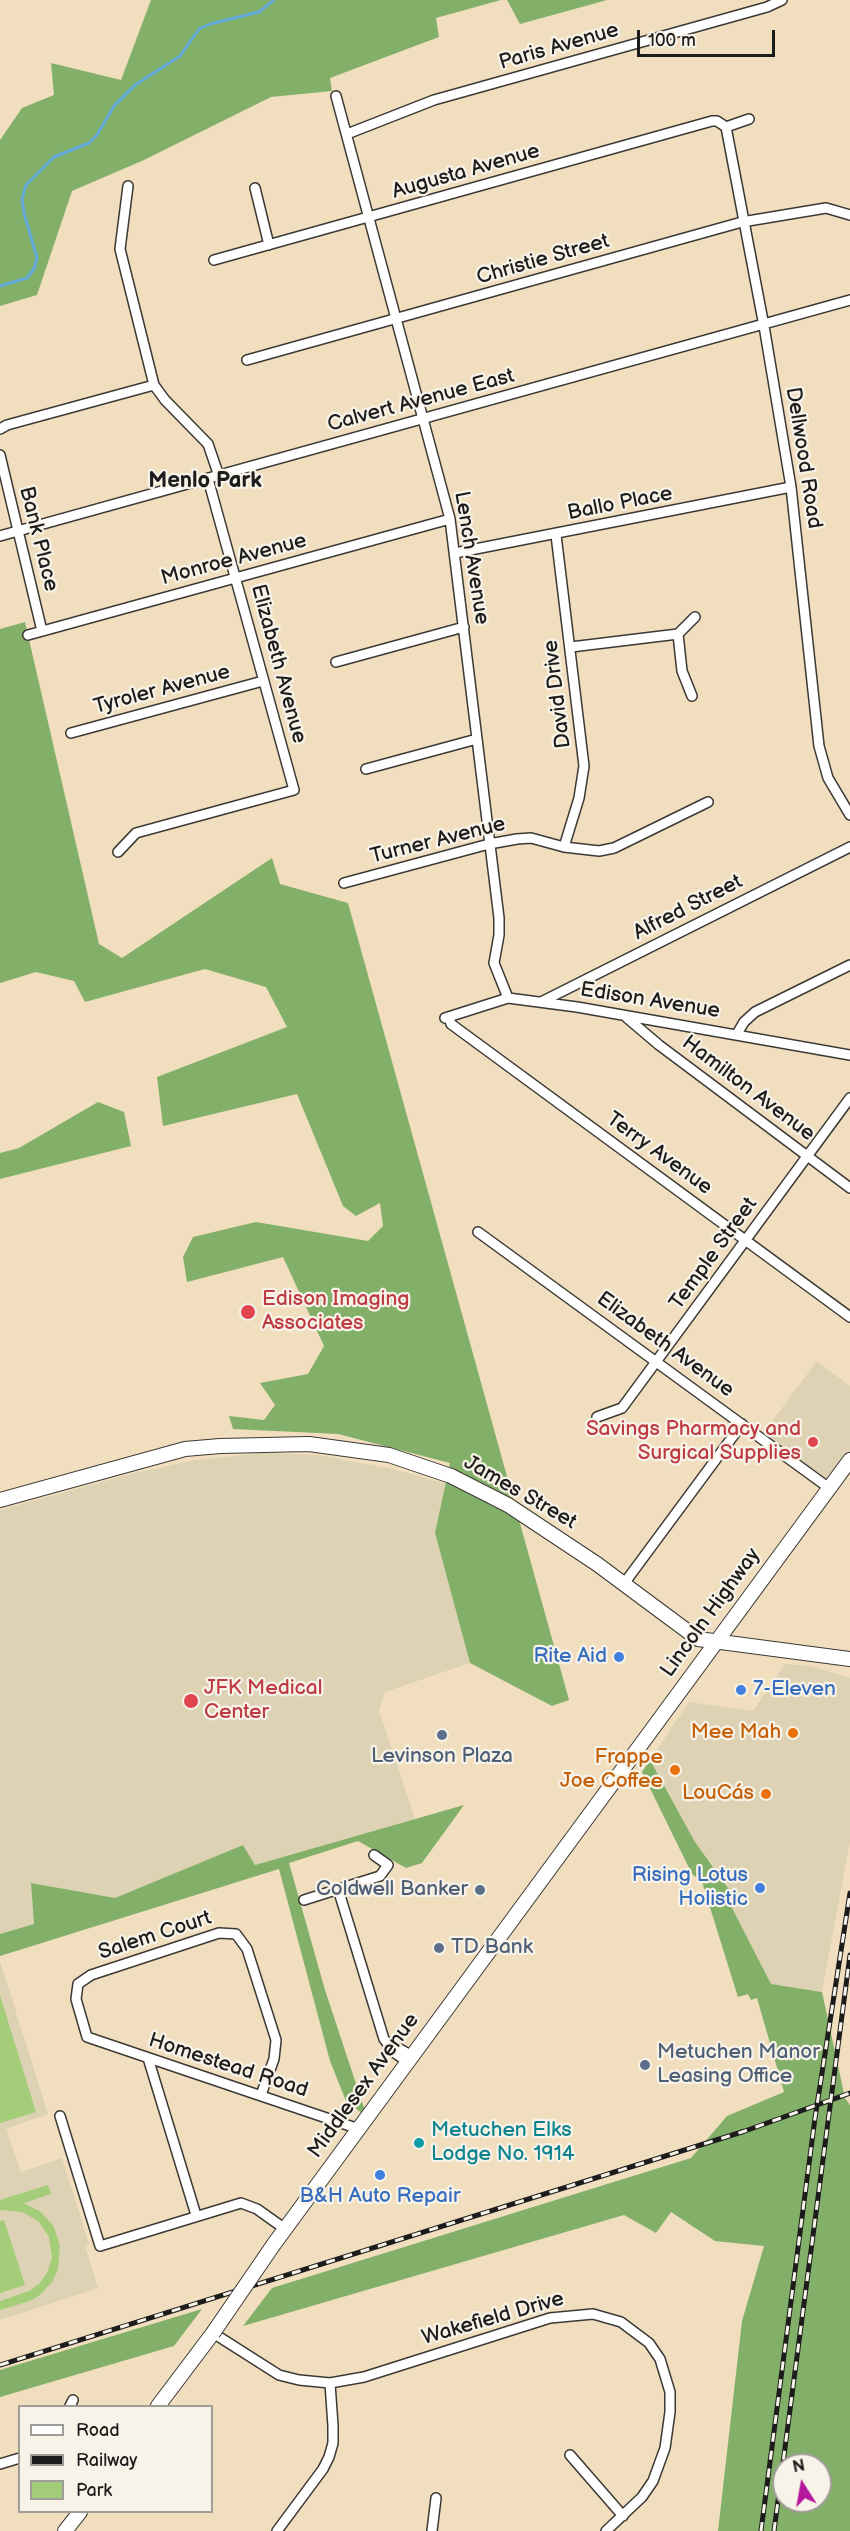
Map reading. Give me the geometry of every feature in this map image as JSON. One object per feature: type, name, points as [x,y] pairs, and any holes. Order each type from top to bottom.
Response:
[{"type":"main road","name":"James Street","points":[[0,1500],[143,1462],[169,1452],[220,1446],[309,1444],[388,1455],[451,1476],[484,1492],[560,1539],[698,1639],[850,1659]]},
{"type":"main road","name":"James Street","points":[[0,1491],[143,1453],[157,1450],[169,1452]]},
{"type":"main road","name":"Lincoln Highway","points":[[607,1791],[850,1460]]},
{"type":"main road","name":"Middlesex Avenue","points":[[159,2405],[213,2333],[274,2244],[607,1791]]},
{"type":"main road","points":[[65,2531],[78,2513]]},
{"type":"street","name":"Paris Avenue","points":[[347,134],[434,100],[767,7],[782,0]]},
{"type":"street","name":"Lench Avenue","points":[[336,96],[450,519],[499,918],[495,963],[508,998]]},
{"type":"street","points":[[726,127],[749,119]]},
{"type":"street","name":"Augusta Avenue","points":[[214,260],[712,121],[722,123],[726,127]]},
{"type":"street","name":"Dellwood Road","points":[[726,127],[792,487],[819,746],[828,778],[850,815]]},
{"type":"street","points":[[128,186],[120,249],[154,385],[165,400],[208,444],[219,476]]},
{"type":"street","points":[[255,188],[269,245]]},
{"type":"street","name":"Christie Street","points":[[247,360],[742,222],[826,208],[850,215]]},
{"type":"street","name":"Calvert Avenue East","points":[[0,536],[764,326],[850,300]]},
{"type":"street","points":[[0,429],[154,385]]},
{"type":"street","name":"Bank Place","points":[[0,455],[42,631]]},
{"type":"street","name":"Elizabeth Avenue","points":[[118,852],[136,833],[294,790],[208,479]]},
{"type":"street","name":"Ballo Place","points":[[455,554],[792,487]]},
{"type":"street","name":"Monroe Avenue","points":[[28,635],[450,519]]},
{"type":"street","name":"David Drive","points":[[556,535],[584,766],[579,798],[564,847]]},
{"type":"street","points":[[571,647],[678,634],[695,617]]},
{"type":"street","points":[[336,662],[464,627]]},
{"type":"street","points":[[678,634],[682,671],[692,696]]},
{"type":"street","name":"Tyroler Avenue","points":[[71,734],[263,681]]},
{"type":"street","points":[[366,769],[477,739]]},
{"type":"street","name":"Turner Avenue","points":[[344,883],[489,844],[531,838],[564,847],[591,851],[614,848],[708,802]]},
{"type":"street","name":"Alfred Street","points":[[541,1002],[850,847]]},
{"type":"street","points":[[737,1034],[744,1022],[755,1012],[850,965]]},
{"type":"street","name":"Edison Avenue","points":[[447,1017],[508,998],[737,1034],[850,1055]]},
{"type":"street","name":"Terry Avenue","points":[[447,1017],[451,1024],[850,1317]]},
{"type":"street","name":"Hamilton Avenue","points":[[626,1017],[850,1188]]},
{"type":"street","name":"Temple Street","points":[[597,1417],[622,1408],[850,1098]]},
{"type":"street","name":"Elizabeth Avenue","points":[[478,1232],[829,1488]]},
{"type":"street","points":[[623,1585],[742,1424]]},
{"type":"street","points":[[304,1900],[380,1876],[388,1865],[374,1855]]},
{"type":"street","points":[[338,1889],[384,2039],[394,2053],[410,2059]]},
{"type":"street","name":"Salem Court","points":[[87,2037],[76,1999],[76,1990],[83,1978],[219,1933],[236,1934],[247,1949],[276,2040],[274,2059],[261,2095]]},
{"type":"street","name":"Homestead Road","points":[[87,2037],[359,2129]]},
{"type":"street","points":[[148,2058],[196,2215]]},
{"type":"street","points":[[60,2116],[100,2246],[241,2203],[257,2209],[285,2229]]},
{"type":"street","name":"Wakefield Drive","points":[[213,2333],[279,2375],[299,2380],[330,2383],[364,2377],[550,2318],[593,2314],[621,2322],[649,2343],[660,2359],[670,2392],[667,2433],[660,2464],[653,2481],[642,2498],[606,2531]]},
{"type":"street","points":[[277,2531],[323,2469],[329,2457],[333,2443],[330,2383]]},
{"type":"street","points":[[570,2455],[623,2516]]},
{"type":"street","points":[[0,2464],[18,2459]]},
{"type":"street","points":[[432,2531],[436,2498]]},
{"type":"shaded area","points":[[817,1361],[850,1386],[850,1460],[829,1488],[761,1436]]},
{"type":"shaded area","name":"JFK Medical Center","points":[[263,1453],[317,1455],[393,1469],[451,1485],[435,1533],[470,1663],[385,1692],[379,1710],[415,1819],[255,1865],[243,1845],[115,1898],[31,1883],[34,1924],[0,1934],[0,1510],[127,1475],[195,1460]]},
{"type":"shaded area","points":[[785,1664],[811,1666],[850,1678],[850,1841],[822,1992],[771,1984],[729,1902],[727,1884],[695,1842],[650,1760],[689,1702],[753,1711]]},
{"type":"shaded area","points":[[0,1961],[48,2114],[6,2129],[21,2172],[62,2158],[89,2244],[85,2246],[98,2288],[0,2320]]},
{"type":"green space","points":[[151,0],[501,0],[436,18],[439,37],[330,78],[332,91],[271,97],[144,160],[72,191],[37,295],[0,306],[0,140],[22,108],[54,95],[51,63],[121,80]]},
{"type":"green space","points":[[507,0],[607,0],[520,24]]},
{"type":"green space","points":[[25,622],[99,944],[122,958],[272,858],[280,884],[348,903],[569,1700],[552,1706],[470,1663],[435,1533],[450,1463],[338,1434],[233,1429],[229,1416],[264,1420],[275,1405],[260,1383],[308,1374],[324,1346],[283,1257],[187,1282],[183,1257],[193,1237],[256,1222],[368,1241],[383,1226],[380,1203],[356,1216],[343,1206],[297,1094],[163,1126],[157,1077],[287,1027],[266,987],[205,969],[85,1002],[74,981],[36,972],[0,983],[0,629]]},
{"type":"green space","points":[[98,1102],[124,1112],[131,1146],[0,1179],[0,1153],[19,1148]]},
{"type":"green space","points":[[650,1760],[695,1842],[734,1896],[729,1902],[771,1984],[822,1992],[845,2098],[850,2105],[850,2531],[718,2531],[742,2321],[764,2246],[715,2241],[671,2212],[656,2233],[624,2215],[243,2326],[272,2288],[691,2158],[727,2116],[784,2092],[757,1998],[751,2000],[748,1994],[738,1997],[702,1882],[692,1874],[642,1772]]},
{"type":"green space","points":[[464,1805],[422,1863],[406,1868],[358,1841],[289,1863],[325,1990],[367,2117],[346,2101],[330,2061],[279,1869],[0,1956],[0,1934],[34,1924],[31,1883],[115,1898],[243,1845],[255,1865]]},
{"type":"green space","points":[[0,1995],[36,2112],[0,2123]]},
{"type":"green space","points":[[48,2185],[51,2194],[24,2203],[41,2212],[54,2227],[60,2246],[58,2269],[53,2281],[40,2295],[30,2301],[0,2310],[0,2301],[29,2291],[40,2283],[48,2271],[52,2257],[49,2237],[39,2222],[23,2212],[0,2210],[0,2200]]},
{"type":"green space","points":[[4,2220],[25,2285],[0,2293],[0,2221]]},
{"type":"green space","points":[[202,2309],[174,2346],[0,2397],[0,2370]]},
{"type":"waterway","points":[[0,286],[27,278],[34,269],[37,258],[24,213],[22,199],[26,185],[54,157],[89,143],[97,135],[114,106],[135,85],[180,56],[199,29],[210,24],[259,12],[274,0]]},
{"type":"railway","points":[[761,2531],[815,2118],[850,1893]]},
{"type":"railway","points":[[774,2531],[850,1955]]},
{"type":"railway","points":[[0,2365],[745,2131],[850,2093]]},
{"type":"place","name":"Edison Imaging Associates","points":[[248,1312]]},
{"type":"place","name":"Savings Pharmacy and Surgical Supplies","points":[[813,1442]]},
{"type":"place","name":"Rite Aid","points":[[619,1657]]},
{"type":"place","name":"7-Eleven","points":[[741,1690]]},
{"type":"place","name":"JFK Medical Center","points":[[191,1701]]},
{"type":"place","name":"Mee Mah","points":[[793,1733]]},
{"type":"place","name":"Levinson Plaza","points":[[442,1735]]},
{"type":"place","name":"Frappe Joe Coffee","points":[[675,1770]]},
{"type":"place","name":"LouCás","points":[[766,1794]]},
{"type":"place","name":"Rising Lotus Holistic","points":[[760,1888]]},
{"type":"place","name":"Coldwell Banker","points":[[480,1890]]},
{"type":"place","name":"TD Bank","points":[[439,1948]]},
{"type":"place","name":"Metuchen Manor Leasing Office","points":[[645,2065]]},
{"type":"place","name":"Metuchen Elks Lodge No. 1914","points":[[419,2143]]},
{"type":"place","name":"B&H Auto Repair","points":[[380,2175]]},
{"type":"district","name":"Menlo Park","points":[[205,481]]}]
